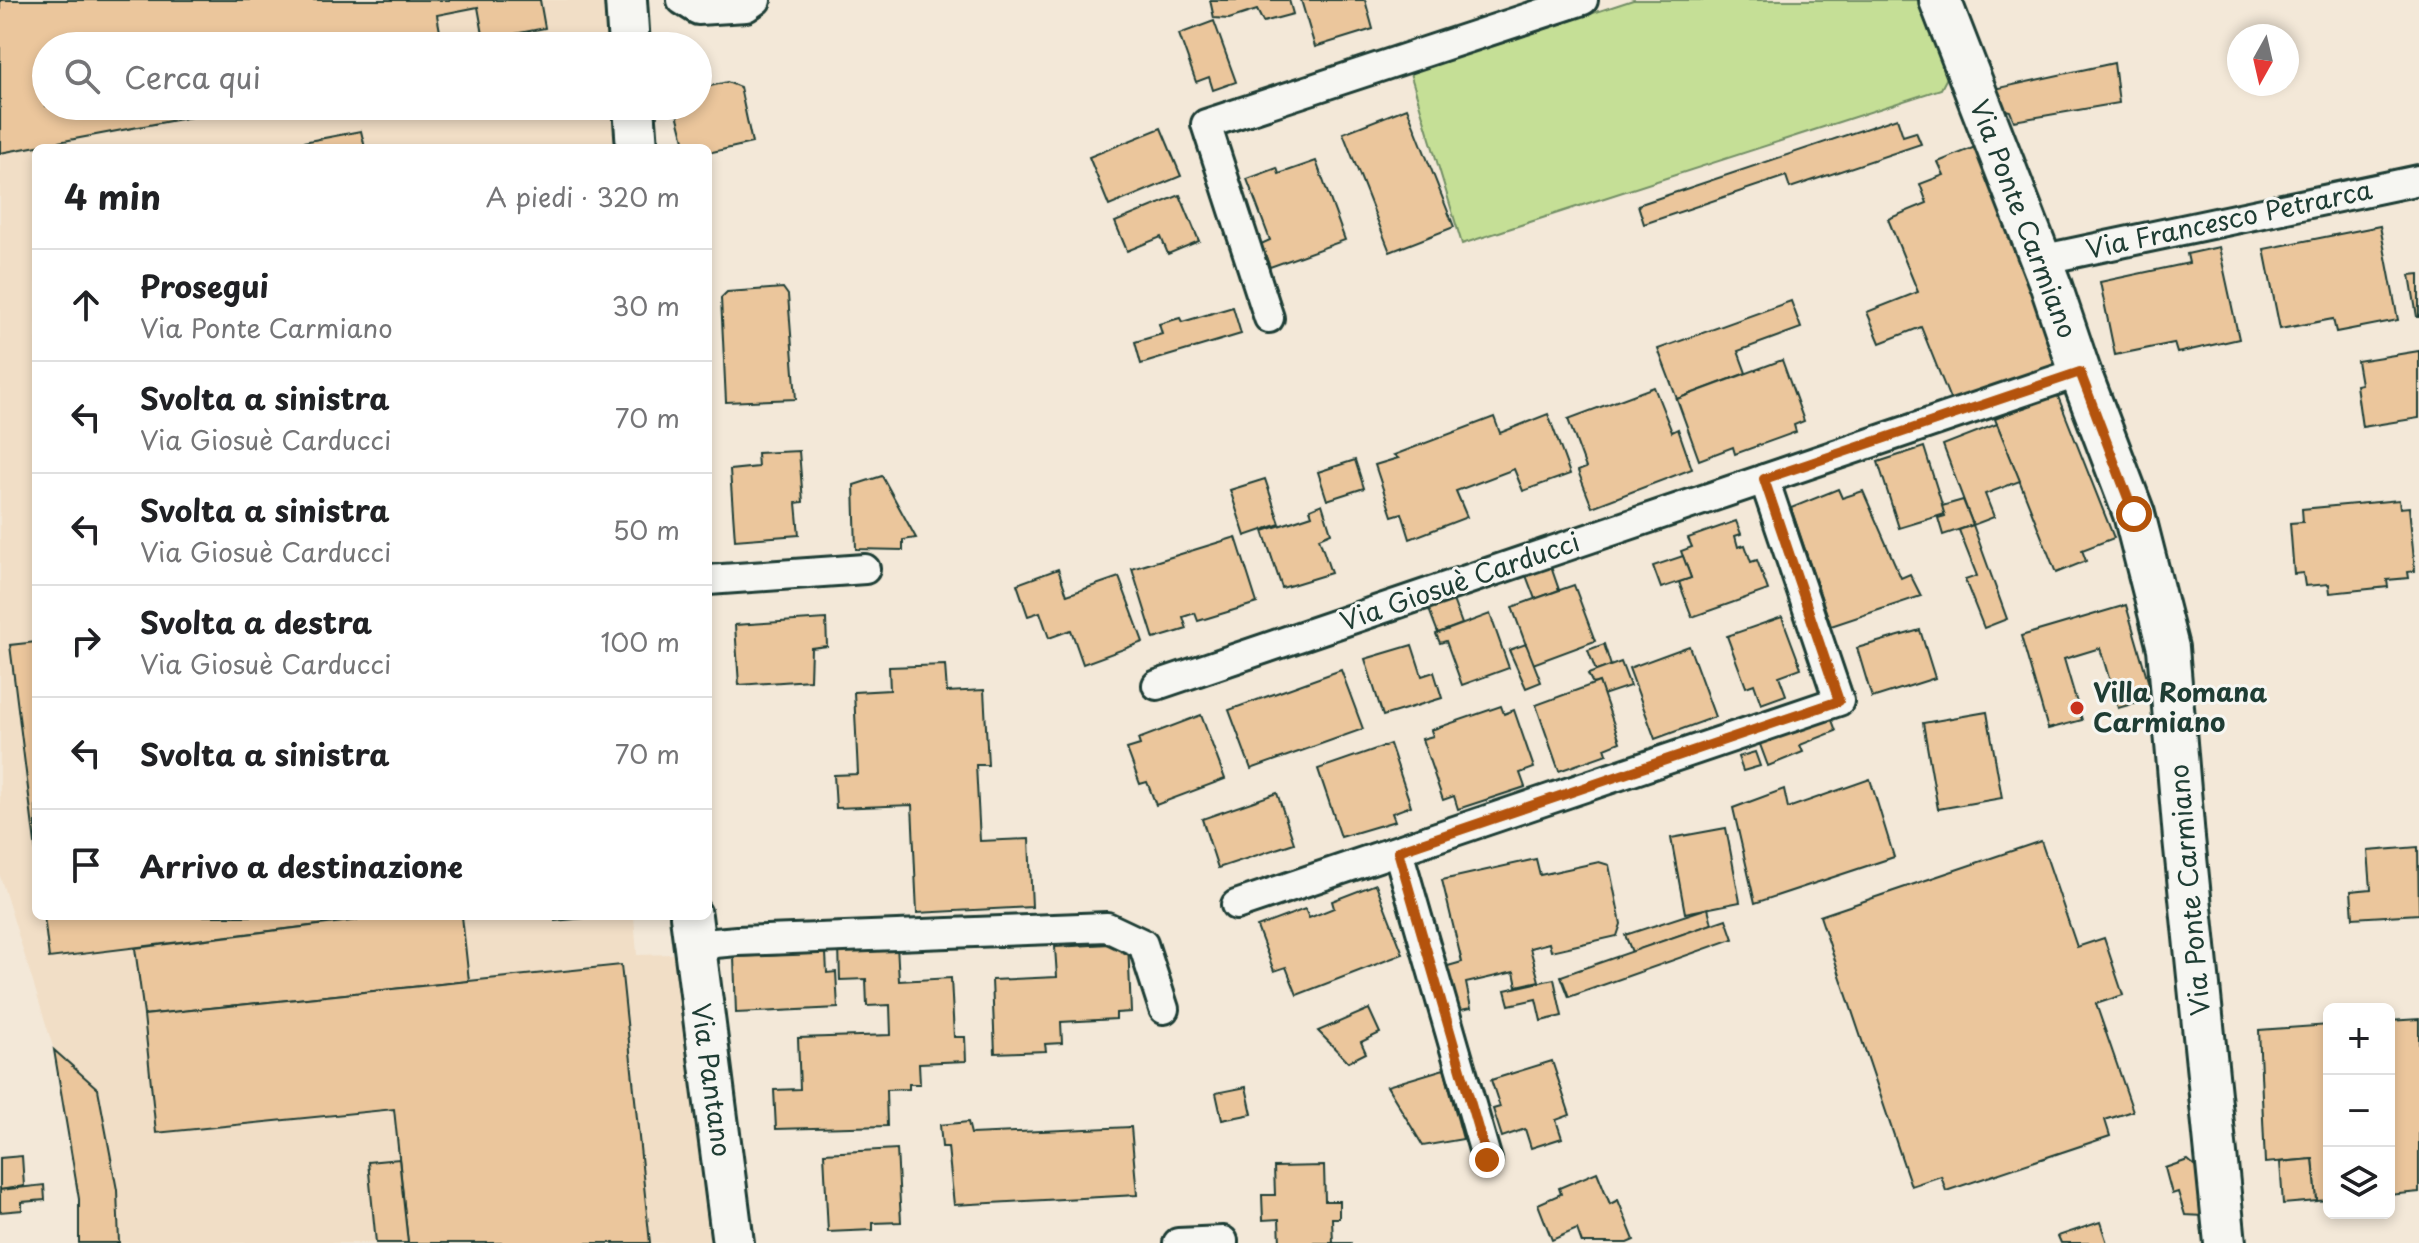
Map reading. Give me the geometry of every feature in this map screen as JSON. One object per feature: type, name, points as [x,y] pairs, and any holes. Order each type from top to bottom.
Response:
[{"type":"street","points":[[626,0],[628,32]]},
{"type":"street","points":[[682,0],[698,10],[746,7],[756,0]]},
{"type":"street","points":[[1269,318],[1206,124],[1583,0]]},
{"type":"street","name":"Via Ponte Carmiano","points":[[1940,0],[2051,286],[2134,514],[2168,648],[2225,1243]]},
{"type":"street","points":[[635,120],[637,144]]},
{"type":"street","name":"Via Francesco Petrarca","points":[[2040,260],[2419,180]]},
{"type":"street","name":"Via Giosuè Carducci","points":[[1157,685],[2080,372]]},
{"type":"street","points":[[1236,905],[1839,701],[1764,479]]},
{"type":"street","points":[[712,580],[865,569]]},
{"type":"street","points":[[1398,851],[1487,1160]]},
{"type":"street","points":[[692,930],[752,940],[1107,927],[1143,944],[1164,1009]]},
{"type":"street","name":"Via Pantano","points":[[692,930],[733,1243]]},
{"type":"street","points":[[1178,1243],[1223,1243]]},
{"type":"shaded area","points":[[0,0],[608,0],[611,32],[32,32],[32,120],[619,120],[620,144],[32,144],[32,920],[634,920],[637,955],[674,954],[712,1243],[79,1243],[79,1199],[54,1050],[0,876]]},
{"type":"green space","points":[[1633,0],[1928,0],[1952,68],[1941,89],[1462,244],[1410,73]]},
{"type":"building","points":[[0,0],[540,0],[545,28],[525,32],[483,32],[478,7],[437,15],[440,32],[32,32],[32,120],[176,120],[48,144],[32,144],[32,147],[0,153]]},
{"type":"building","points":[[1210,0],[1289,0],[1293,14],[1263,22],[1257,10],[1229,19],[1214,18]]},
{"type":"building","points":[[1301,0],[1365,0],[1373,29],[1315,47]]},
{"type":"building","points":[[1214,21],[1236,82],[1213,90],[1209,77],[1196,82],[1179,34]]},
{"type":"building","points":[[2114,63],[2119,103],[2014,121],[2010,111],[2002,109],[1990,90]]},
{"type":"building","points":[[727,82],[740,87],[752,143],[712,152],[712,144],[685,144],[679,120],[712,120],[712,86]]},
{"type":"building","points":[[1407,108],[1454,227],[1390,252],[1343,133]]},
{"type":"building","points":[[1897,118],[1903,136],[1916,132],[1921,144],[1790,188],[1786,176],[1644,224],[1638,205]]},
{"type":"building","points":[[1161,128],[1181,176],[1109,206],[1089,157]]},
{"type":"building","points":[[361,131],[364,144],[293,144]]},
{"type":"building","points":[[1980,145],[2067,363],[1954,409],[1921,327],[1880,343],[1867,312],[1918,292],[1888,219],[1927,203],[1920,184],[1944,175],[1938,162]]},
{"type":"building","points":[[1316,161],[1345,240],[1270,267],[1261,244],[1270,240],[1247,179],[1277,168],[1279,174]]},
{"type":"building","points":[[1180,195],[1199,241],[1168,254],[1161,237],[1127,251],[1115,222]]},
{"type":"building","points":[[2380,226],[2398,320],[2336,332],[2333,319],[2280,329],[2264,249]]},
{"type":"building","points":[[2219,247],[2239,339],[2177,353],[2174,343],[2115,355],[2100,282],[2189,263],[2187,254]]},
{"type":"building","points":[[2419,274],[2419,317],[2417,317],[2410,275]]},
{"type":"building","points":[[783,288],[788,295],[796,399],[726,402],[721,298],[727,292]]},
{"type":"building","points":[[1791,301],[1801,328],[1738,351],[1746,373],[1677,399],[1658,349]]},
{"type":"building","points":[[1233,307],[1241,334],[1141,364],[1135,342],[1162,334],[1159,324],[1180,318],[1182,322]]},
{"type":"building","points":[[2419,351],[2419,418],[2362,427],[2356,385],[2361,384],[2357,361]]},
{"type":"building","points":[[1782,360],[1804,421],[1794,425],[1796,432],[1735,454],[1733,447],[1699,460],[1677,399]]},
{"type":"building","points":[[1654,387],[1672,432],[1678,429],[1692,469],[1592,507],[1578,471],[1586,468],[1568,419]]},
{"type":"building","points":[[2057,394],[2114,538],[2082,550],[2086,561],[2056,573],[1995,419]]},
{"type":"building","points":[[1548,414],[1570,474],[1523,491],[1514,469],[1456,491],[1467,517],[1410,539],[1402,513],[1392,516],[1375,465],[1494,417],[1500,433]]},
{"type":"building","points":[[1997,424],[2020,481],[1985,494],[1994,517],[1973,525],[1943,445]]},
{"type":"building","points":[[1924,447],[1945,514],[1899,528],[1878,462]]},
{"type":"building","points":[[799,451],[803,502],[796,503],[799,535],[735,540],[730,470],[758,467],[757,453]]},
{"type":"building","points":[[1355,460],[1364,488],[1327,500],[1318,472]]},
{"type":"building","points":[[882,476],[916,538],[903,540],[903,550],[856,549],[854,485]]},
{"type":"building","points":[[1265,479],[1280,524],[1245,536],[1230,490]]},
{"type":"building","points":[[1838,489],[1842,498],[1863,491],[1901,578],[1910,574],[1921,596],[1831,626],[1791,508]]},
{"type":"building","points":[[1963,500],[1973,525],[1943,535],[1938,518],[1945,516],[1942,506]]},
{"type":"building","points":[[2399,500],[2400,508],[2409,507],[2415,571],[2408,572],[2409,578],[2387,580],[2388,587],[2330,593],[2329,584],[2305,586],[2303,573],[2294,574],[2290,523],[2303,522],[2302,509]]},
{"type":"building","points":[[1322,504],[1331,533],[1319,538],[1331,573],[1282,588],[1263,531],[1312,515],[1310,509]]},
{"type":"building","points":[[1736,521],[1741,534],[1735,536],[1738,547],[1745,545],[1751,562],[1757,560],[1768,590],[1692,617],[1679,582],[1691,578],[1681,551],[1692,547],[1688,538]]},
{"type":"building","points":[[1973,525],[2007,619],[1984,628],[1965,580],[1977,576],[1959,530]]},
{"type":"building","points":[[1236,537],[1257,603],[1198,621],[1195,613],[1183,617],[1187,629],[1154,639],[1132,569]]},
{"type":"building","points":[[1683,556],[1691,578],[1661,588],[1653,566]]},
{"type":"building","points":[[1549,561],[1559,590],[1535,599],[1524,570]]},
{"type":"building","points":[[1058,569],[1067,595],[1119,577],[1143,642],[1083,664],[1071,630],[1049,638],[1040,612],[1028,616],[1017,584]]},
{"type":"building","points":[[1574,585],[1595,641],[1533,664],[1512,607]]},
{"type":"building","points":[[1451,595],[1462,624],[1438,633],[1427,604]]},
{"type":"building","points":[[2126,605],[2153,698],[2118,708],[2100,648],[2064,659],[2082,720],[2048,729],[2021,636]]},
{"type":"building","points":[[1490,614],[1509,668],[1462,685],[1446,641],[1440,643],[1436,634]]},
{"type":"building","points":[[1782,617],[1801,668],[1779,676],[1786,695],[1761,704],[1754,684],[1746,687],[1727,636]]},
{"type":"building","points":[[826,619],[827,646],[811,648],[810,680],[739,685],[735,625]]},
{"type":"building","points":[[1920,630],[1935,678],[1872,698],[1857,648]]},
{"type":"building","points":[[32,642],[32,820],[10,645]]},
{"type":"building","points":[[1526,644],[1541,682],[1526,688],[1509,650]]},
{"type":"building","points":[[1604,644],[1611,666],[1596,671],[1588,650]]},
{"type":"building","points":[[1412,645],[1422,676],[1434,672],[1442,698],[1383,716],[1365,659]]},
{"type":"building","points":[[1689,646],[1715,717],[1655,739],[1629,668]]},
{"type":"building","points":[[1621,662],[1630,686],[1603,695],[1599,682],[1593,684],[1588,674]]},
{"type":"building","points":[[945,665],[947,692],[984,690],[988,765],[976,765],[980,841],[1029,839],[1032,907],[917,913],[912,805],[836,808],[834,775],[858,774],[854,692],[890,690],[889,667]]},
{"type":"building","points":[[1341,670],[1363,729],[1251,769],[1229,710]]},
{"type":"building","points":[[1599,682],[1620,742],[1605,748],[1607,754],[1559,771],[1536,705]]},
{"type":"building","points":[[1501,706],[1504,714],[1514,710],[1534,768],[1520,773],[1525,787],[1458,809],[1454,796],[1443,800],[1422,739],[1433,736],[1431,730]]},
{"type":"building","points":[[1829,712],[1836,731],[1800,745],[1803,752],[1768,766],[1758,739]]},
{"type":"building","points":[[1987,712],[2002,798],[1938,809],[1923,723]]},
{"type":"building","points":[[1201,715],[1225,779],[1156,805],[1147,782],[1140,784],[1127,749],[1140,745],[1138,739]]},
{"type":"building","points":[[1390,744],[1411,806],[1392,813],[1395,821],[1341,837],[1318,769]]},
{"type":"building","points":[[1755,752],[1760,766],[1743,771],[1738,757]]},
{"type":"building","points":[[1870,779],[1894,857],[1755,903],[1733,808],[1784,789],[1788,808]]},
{"type":"building","points":[[1277,793],[1294,843],[1218,868],[1202,819]]},
{"type":"building","points":[[1726,828],[1740,902],[1685,913],[1671,838]]},
{"type":"building","points":[[2041,841],[2077,947],[2104,938],[2123,995],[2096,1004],[2133,1111],[2105,1120],[2110,1136],[1946,1191],[1941,1176],[1911,1186],[1820,916]]},
{"type":"building","points":[[2418,847],[2419,914],[2353,918],[2351,891],[2371,889],[2368,851]]},
{"type":"building","points":[[1536,859],[1540,875],[1599,862],[1609,865],[1621,924],[1617,936],[1551,951],[1549,943],[1530,948],[1539,981],[1517,986],[1514,972],[1466,983],[1471,1008],[1451,1012],[1441,968],[1462,962],[1442,880]]},
{"type":"building","points":[[1376,884],[1403,954],[1297,995],[1286,967],[1274,971],[1257,927],[1305,909],[1309,918],[1334,908],[1332,901]]},
{"type":"building","points":[[1708,908],[1712,924],[1632,952],[1625,935]]},
{"type":"building","points":[[1726,919],[1733,939],[1569,997],[1561,976]]},
{"type":"building","points":[[44,920],[358,920],[49,958]]},
{"type":"building","points":[[359,920],[462,920],[469,981],[144,1015],[135,948]]},
{"type":"building","points":[[1128,943],[1131,1012],[1116,1013],[1116,1019],[1061,1022],[1062,1043],[1045,1044],[1046,1051],[995,1053],[992,980],[1057,977],[1055,947]]},
{"type":"building","points":[[897,945],[899,981],[951,978],[954,1037],[965,1037],[966,1061],[919,1063],[920,1084],[909,1084],[909,1089],[886,1090],[887,1126],[776,1129],[774,1090],[800,1089],[798,1038],[891,1035],[890,1005],[867,1006],[866,979],[840,980],[839,947]]},
{"type":"building","points":[[826,953],[827,973],[836,972],[838,1008],[736,1013],[734,957]]},
{"type":"building","points":[[621,965],[650,1243],[408,1243],[394,1109],[156,1133],[144,1015]]},
{"type":"building","points":[[1554,979],[1562,1016],[1541,1021],[1536,999],[1509,1005],[1505,990]]},
{"type":"building","points":[[1369,1009],[1380,1033],[1361,1042],[1366,1053],[1348,1062],[1318,1031]]},
{"type":"building","points":[[2419,1019],[2419,1192],[2395,1194],[2395,1075],[2395,1021]]},
{"type":"building","points":[[2323,1025],[2323,1200],[2317,1201],[2313,1159],[2265,1163],[2259,1030]]},
{"type":"building","points":[[54,1050],[98,1089],[117,1190],[119,1243],[79,1243],[79,1199]]},
{"type":"building","points":[[1552,1061],[1570,1115],[1556,1120],[1562,1138],[1531,1148],[1525,1129],[1502,1137],[1493,1109],[1500,1107],[1491,1080]]},
{"type":"building","points":[[1444,1069],[1463,1139],[1423,1146],[1387,1086]]},
{"type":"building","points":[[1246,1087],[1252,1114],[1222,1120],[1216,1093]]},
{"type":"building","points":[[968,1122],[971,1134],[1131,1127],[1137,1195],[954,1205],[948,1147],[942,1147],[940,1125]]},
{"type":"building","points":[[897,1149],[901,1222],[873,1223],[873,1230],[828,1232],[824,1153]]},
{"type":"building","points":[[22,1156],[24,1186],[0,1190],[0,1158]]},
{"type":"building","points":[[399,1159],[408,1243],[376,1243],[368,1162]]},
{"type":"building","points":[[2313,1159],[2317,1201],[2283,1204],[2280,1162]]},
{"type":"building","points":[[2188,1160],[2201,1171],[2204,1216],[2185,1215],[2178,1192],[2172,1194],[2165,1168]]},
{"type":"building","points":[[1324,1166],[1325,1201],[1339,1201],[1339,1218],[1332,1218],[1333,1243],[1280,1243],[1279,1219],[1263,1220],[1262,1195],[1275,1195],[1274,1167]]},
{"type":"building","points":[[1597,1172],[1610,1204],[1618,1200],[1634,1240],[1627,1243],[1582,1243],[1577,1229],[1552,1240],[1538,1204],[1561,1194],[1559,1188]]},
{"type":"building","points":[[44,1185],[45,1200],[22,1202],[22,1210],[0,1212],[0,1190]]},
{"type":"building","points":[[2100,1222],[2107,1243],[2061,1243],[2058,1236]]},
{"type":"place","name":"Villa Romana Carmiano","points":[[2077,708]]},
{"type":"route","points":[[1487,1160],[1398,851],[1839,701],[1764,479],[2080,372],[2134,514]]}]
